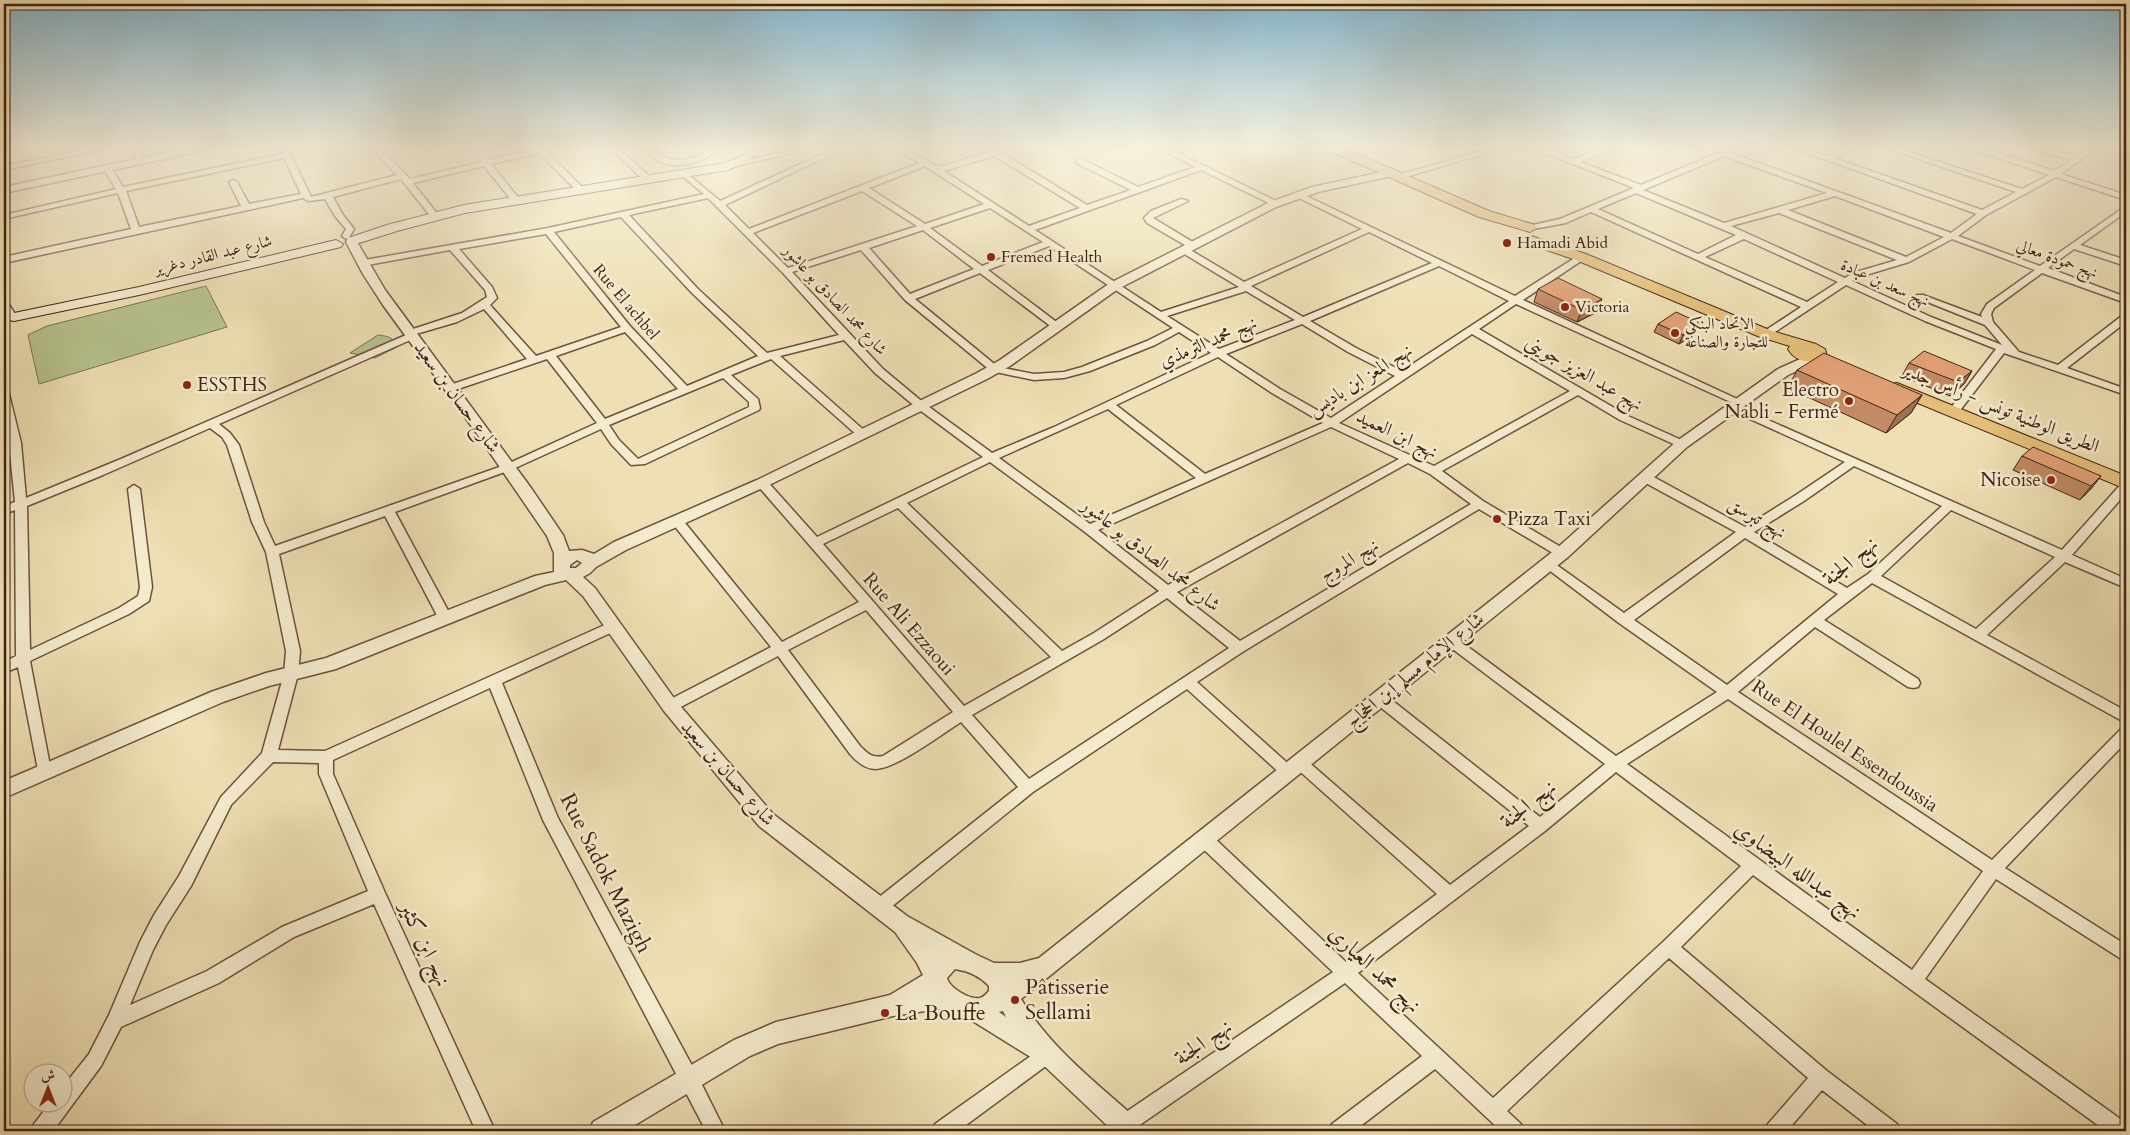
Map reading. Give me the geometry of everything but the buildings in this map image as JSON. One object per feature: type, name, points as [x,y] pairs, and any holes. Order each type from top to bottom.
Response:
[{"type":"main road","name":"شارع عبد القادر دغرير","points":[[7,322],[344,241],[435,216],[506,202]]},
{"type":"main road","points":[[1457,202],[1528,232],[1581,258],[1815,355]]},
{"type":"main road","points":[[1528,232],[1542,239],[1545,234],[1581,258]]},
{"type":"main road","name":"الطريق الوطنية تونس - رأس جدير","points":[[1884,383],[2126,485]]},
{"type":"street","points":[[4,217],[69,202]]},
{"type":"street","points":[[125,202],[136,230]]},
{"type":"street","points":[[243,202],[246,207]]},
{"type":"street","points":[[4,260],[136,230],[273,202]]},
{"type":"street","points":[[331,202],[339,216],[350,229],[344,241]]},
{"type":"street","points":[[424,202],[435,216]]},
{"type":"street","points":[[361,260],[548,231],[683,202]]},
{"type":"street","name":"شارع محمد الصادق بو عاشور","points":[[715,202],[786,271],[844,336],[879,371],[921,406],[1089,529],[1238,648]]},
{"type":"street","points":[[718,205],[725,202]]},
{"type":"street","points":[[746,233],[827,202]]},
{"type":"street","points":[[885,202],[922,226],[1056,326]]},
{"type":"street","name":"نهج ابن العميد","points":[[985,202],[1276,391],[1331,423],[1434,472],[1480,504],[1562,553]]},
{"type":"street","points":[[1076,202],[1088,209]]},
{"type":"street","points":[[1029,229],[1107,202]]},
{"type":"street","points":[[1184,202],[1154,213],[1148,218],[1244,287],[1401,376]]},
{"type":"street","points":[[1314,202],[1517,301],[1738,405],[1852,462],[2126,584]]},
{"type":"street","points":[[1528,232],[1563,221],[1608,202]]},
{"type":"street","name":"نهج سعد بن عبادة","points":[[1668,202],[1911,312],[2016,354],[2126,392]]},
{"type":"street","points":[[1723,226],[1807,202]]},
{"type":"street","name":"نهج حمودة معالي","points":[[1856,202],[2126,300]]},
{"type":"street","points":[[1952,202],[1983,213]]},
{"type":"street","points":[[1766,334],[1856,275],[1906,260],[1952,236],[1983,213],[2004,202]]},
{"type":"street","points":[[4,790],[217,697],[266,680],[330,664],[541,580],[566,569],[568,558],[586,560],[762,483],[995,369],[1114,286],[1276,203]]},
{"type":"street","points":[[786,271],[990,205]]},
{"type":"street","points":[[2016,354],[1990,325],[1986,314],[1990,306],[2126,208]]},
{"type":"street","points":[[1591,209],[1807,306]]},
{"type":"street","points":[[1780,210],[1906,260]]},
{"type":"street","points":[[624,215],[695,292],[862,434]]},
{"type":"street","points":[[1545,234],[1563,221]]},
{"type":"street","points":[[1160,315],[1244,287],[1369,229]]},
{"type":"street","name":"Rue El achbel","points":[[548,231],[627,328],[685,390]]},
{"type":"street","points":[[1698,257],[1744,235]]},
{"type":"street","name":"شارع حسان بن سعيد","points":[[344,241],[361,260],[411,335],[509,467],[555,535],[566,569],[589,592],[670,706],[766,820],[899,923],[967,961],[998,989]]},
{"type":"street","points":[[908,298],[1049,243]]},
{"type":"street","points":[[2074,246],[2126,263]]},
{"type":"street","points":[[4,510],[84,481],[411,335],[486,306],[492,298],[492,293],[452,247]]},
{"type":"street","points":[[863,247],[908,298],[995,369],[1034,377],[1064,375],[1086,369],[1151,343],[1180,328]]},
{"type":"street","name":"نهج المعز ابن باديس","points":[[1089,529],[1331,423],[1581,258]]},
{"type":"street","name":"نهج محمد الترمذي","points":[[816,543],[900,504],[992,457],[1110,405],[1219,353],[1302,321],[1439,263]]},
{"type":"street","points":[[1920,297],[1990,325]]},
{"type":"street","points":[[486,306],[534,360]]},
{"type":"street","points":[[2060,369],[2126,317]]},
{"type":"street","points":[[1985,342],[1990,325]]},
{"type":"street","points":[[451,388],[627,328]]},
{"type":"street","name":"نهج عبد العزيز جويني","points":[[1471,329],[1624,418],[1682,444]]},
{"type":"street","points":[[272,552],[509,467],[603,424],[769,356],[844,336]]},
{"type":"street","points":[[1954,411],[2002,348]]},
{"type":"street","points":[[548,354],[625,455],[633,462],[641,462],[756,408],[754,401],[724,374]]},
{"type":"street","points":[[1784,372],[1815,355]]},
{"type":"street","name":"شارع اﻹمام مسلم إبن الحجاج","points":[[998,989],[1045,966],[1205,840],[1379,698],[1562,553],[1682,444],[1784,372],[1815,355]]},
{"type":"street","points":[[1434,472],[1578,391]]},
{"type":"street","points":[[4,394],[15,443],[21,504],[23,659],[44,771]]},
{"type":"street","points":[[1110,405],[1205,479]]},
{"type":"street","points":[[41,1131],[95,1060],[115,1021],[146,947],[160,920],[185,881],[226,802],[269,756],[291,674],[293,652],[272,552],[258,522],[232,445],[226,436],[211,423]]},
{"type":"street","points":[[677,521],[779,648],[855,750],[868,763],[887,761],[962,714],[1099,636],[1168,592],[1407,459]]},
{"type":"street","points":[[1624,620],[1745,532],[1800,498],[1852,462]]},
{"type":"street","name":"نهج تبرسق","points":[[1646,478],[1745,532],[1847,594]]},
{"type":"street","name":"Rue Ali Ezzaoui","points":[[762,483],[1028,788]]},
{"type":"street","points":[[1977,636],[2064,556],[2126,485]]},
{"type":"street","points":[[4,668],[124,611],[144,598],[146,587],[134,489]]},
{"type":"street","points":[[900,504],[1061,658]]},
{"type":"street","name":"نهج المروج","points":[[879,907],[1028,788],[1189,683],[1238,648],[1480,504]]},
{"type":"street","name":"نهج الجنة","points":[[1128,1128],[1345,974],[1540,826],[1616,763],[1728,692],[1847,594],[1872,576],[1949,506]]},
{"type":"street","points":[[388,511],[445,618]]},
{"type":"street","name":"شارع حسان بن سعيد","points":[[555,535],[586,560]]},
{"type":"street","points":[[586,560],[589,592]]},
{"type":"street","name":"Rue El Houlel Essendoussia","points":[[1548,564],[1624,620],[1728,692],[1993,870],[2126,954]]},
{"type":"street","points":[[1872,576],[2126,718]]},
{"type":"street","points":[[670,706],[866,604]]},
{"type":"street","points":[[1815,621],[1913,683]]},
{"type":"street","points":[[269,756],[326,757],[614,626]]},
{"type":"street","name":"نهج عبدالله البيضاوي","points":[[1452,641],[1912,982],[2122,1131]]},
{"type":"street","name":"Rue Sadok Mazigh","points":[[494,681],[551,820],[716,1131]]},
{"type":"street","points":[[1189,683],[1449,894]]},
{"type":"street","points":[[1379,698],[1540,826]]},
{"type":"street","points":[[1912,982],[1993,870],[2126,733]]},
{"type":"street","name":"نهج ابن كثير","points":[[326,757],[326,774],[378,896],[486,1131]]},
{"type":"street","name":"نهج محمد العياري","points":[[1205,840],[1345,974],[1514,1131]]},
{"type":"street","points":[[1493,1112],[1669,947],[1752,864]]},
{"type":"street","points":[[115,1021],[213,977],[288,932],[378,896]]},
{"type":"street","name":"شارع حسان بن سعيد","points":[[899,923],[924,956],[940,990],[963,1003]]},
{"type":"street","points":[[1669,947],[1821,1078],[1890,1131]]},
{"type":"street","points":[[893,1005],[936,979],[944,964],[955,959],[967,961]]},
{"type":"street","points":[[602,1131],[742,1048],[776,1033],[893,1005],[938,998],[981,1009],[998,989],[1048,1054],[1128,1128]]},
{"type":"street","points":[[963,1003],[1048,1054]]},
{"type":"street","points":[[942,1131],[1048,1054]]},
{"type":"street","points":[[1338,1131],[1435,1057]]},
{"type":"street","points":[[1775,1131],[1821,1078]]},
{"type":"green space","points":[[206,286],[227,327],[39,384],[28,335],[47,326]]},
{"type":"green space","points":[[378,335],[392,339],[397,347],[375,358],[350,353]]},
{"type":"place","name":"Hamadi Abid","points":[[1507,243]]},
{"type":"place","name":"Fremed Health","points":[[991,257]]},
{"type":"place","name":"Victoria","points":[[1565,307]]},
{"type":"place","name":"الاتحاد البنكي للتجارة والصناعة","points":[[1675,333]]},
{"type":"place","name":"ESSTHS","points":[[187,385]]},
{"type":"place","name":"Electro Nabli - Fermé","points":[[1849,401]]},
{"type":"place","name":"Nicoise","points":[[2051,480]]},
{"type":"place","name":"Pizza Taxi","points":[[1497,519]]},
{"type":"place","name":"Pâtisserie Sellami","points":[[1015,1000]]},
{"type":"place","name":"La Bouffe","points":[[885,1013]]}]
